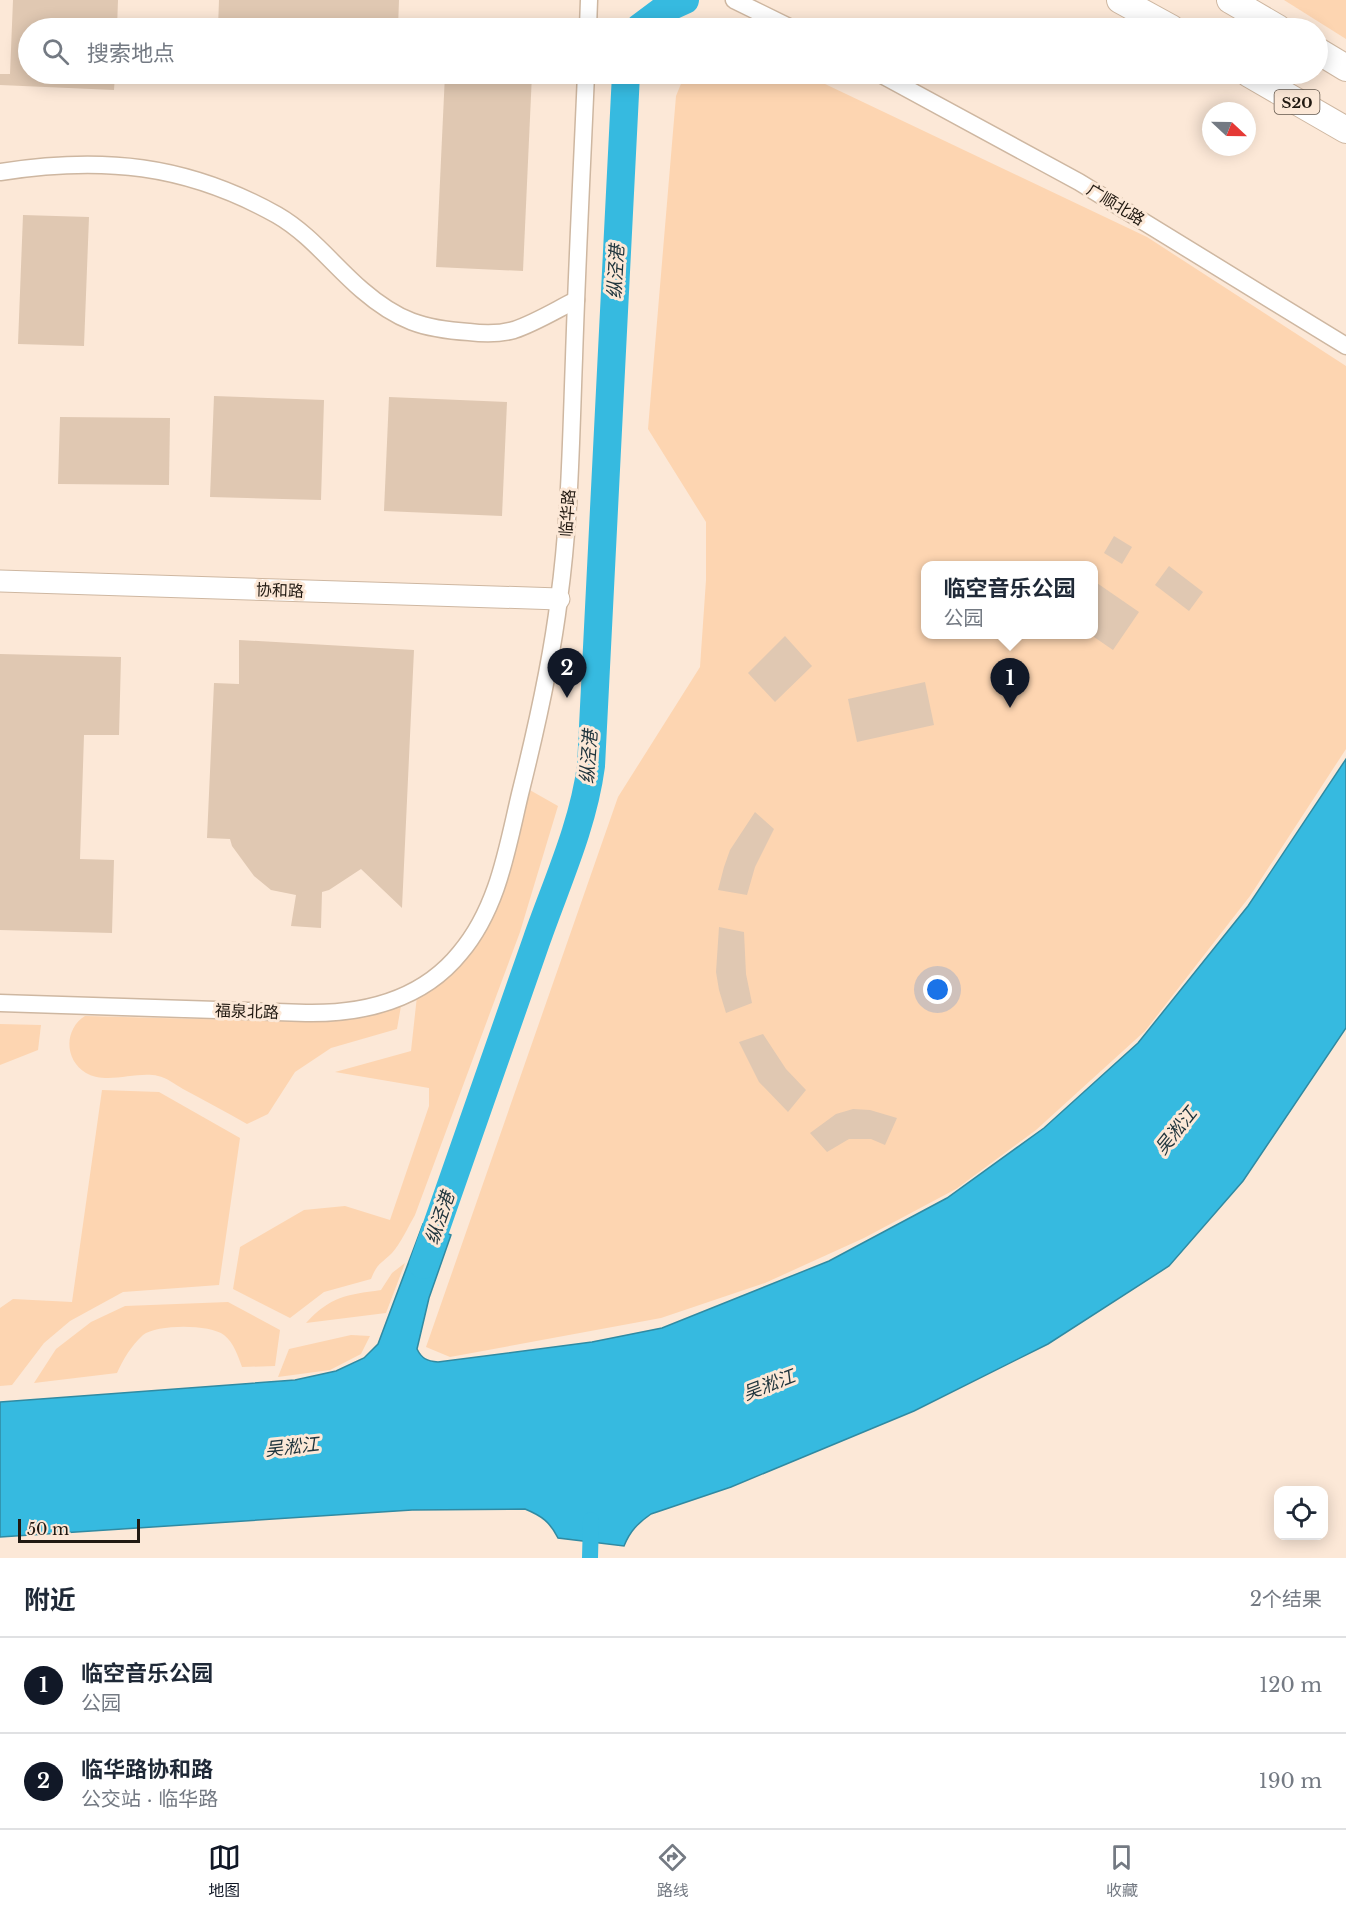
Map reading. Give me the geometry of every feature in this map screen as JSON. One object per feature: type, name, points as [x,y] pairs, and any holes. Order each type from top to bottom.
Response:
[{"type":"highway","points":[[1120,0],[1153,18]]},
{"type":"highway","points":[[1230,0],[1261,18]]},
{"type":"highway","points":[[1328,57],[1346,68]]},
{"type":"highway","name":"S20","points":[[1266,84],[1346,130]]},
{"type":"main road","name":"协和路","points":[[0,581],[559,599]]},
{"type":"street","points":[[588,18],[589,0]]},
{"type":"street","points":[[734,0],[771,18]]},
{"type":"street","name":"临华路","points":[[470,939],[489,907],[503,865],[535,732],[559,599],[569,490],[586,84]]},
{"type":"street","name":"广顺北路","points":[[898,84],[1079,182],[1346,346]]},
{"type":"street","points":[[0,172],[69,164],[111,164],[162,170],[202,180],[279,216],[310,239],[362,290],[391,312],[413,324],[439,330],[489,334],[514,330],[576,300]]},
{"type":"street","name":"福泉北路","points":[[0,1003],[306,1013],[364,1009],[379,1006],[430,981],[451,963],[470,939]]},
{"type":"shaded area","points":[[1284,0],[1346,0],[1346,39],[1328,28],[1328,18],[1313,18]]},
{"type":"shaded area","points":[[681,84],[825,84],[1147,237],[1346,366],[1346,749],[1250,896],[1145,1031],[1036,1130],[956,1189],[864,1238],[765,1283],[661,1318],[450,1357],[426,1347],[618,797],[700,667],[706,580],[706,522],[648,429],[676,96]]},
{"type":"shaded area","points":[[528,789],[558,806],[520,932],[415,1215],[401,1240],[392,1253],[378,1266],[371,1279],[324,1292],[290,1318],[233,1289],[240,1247],[304,1210],[345,1206],[390,1220],[429,1106],[429,1088],[335,1072],[411,1051],[417,996],[459,968],[487,923]]},
{"type":"shaded area","points":[[401,1006],[397,1029],[331,1048],[295,1072],[268,1114],[247,1124],[168,1079],[149,1075],[103,1078],[86,1073],[70,1053],[70,1036],[78,1022],[85,1016],[319,1022]]},
{"type":"shaded area","points":[[0,1024],[41,1025],[38,1050],[0,1065]]},
{"type":"shaded area","points":[[102,1090],[159,1092],[240,1138],[219,1285],[123,1292],[70,1321],[44,1343],[12,1385],[0,1386],[0,1308],[13,1299],[72,1302]]},
{"type":"shaded area","points":[[405,1263],[386,1313],[306,1323],[323,1307],[340,1298],[381,1290],[392,1273]]},
{"type":"shaded area","points":[[228,1302],[280,1330],[275,1366],[242,1367],[233,1346],[224,1335],[217,1331],[196,1327],[171,1327],[150,1331],[143,1335],[128,1352],[117,1373],[34,1383],[56,1349],[91,1322],[125,1306]]},
{"type":"shaded area","points":[[351,1335],[370,1336],[361,1354],[330,1370],[278,1377],[289,1349]]},
{"type":"water","name":"吴淞江","points":[[1346,759],[1346,1028],[1243,1181],[1169,1266],[1048,1344],[914,1411],[731,1487],[651,1514],[635,1528],[624,1546],[558,1538],[545,1520],[525,1509],[412,1510],[0,1537],[0,1402],[295,1380],[336,1371],[364,1358],[378,1344],[423,1224],[451,1235],[429,1298],[417,1349],[425,1359],[438,1362],[592,1342],[662,1328],[829,1261],[947,1198],[1044,1128],[1138,1043],[1248,906]]},
{"type":"building","points":[[13,0],[118,0],[117,18],[18,18],[18,84],[114,84],[114,90],[0,85],[0,74],[10,74]]},
{"type":"building","points":[[219,0],[399,0],[398,18],[218,18]]},
{"type":"building","points":[[445,84],[532,84],[523,271],[436,267]]},
{"type":"building","points":[[23,215],[89,217],[84,346],[18,344]]},
{"type":"building","points":[[214,396],[324,400],[321,500],[210,497]]},
{"type":"building","points":[[389,397],[507,402],[502,516],[384,511]]},
{"type":"building","points":[[60,417],[170,418],[169,485],[58,484]]},
{"type":"building","points":[[1114,536],[1132,547],[1122,564],[1104,553]]},
{"type":"building","points":[[1169,566],[1203,592],[1189,611],[1155,585]]},
{"type":"building","points":[[1098,584],[1139,612],[1113,650],[1097,639]]},
{"type":"building","points":[[785,636],[812,666],[775,702],[748,673]]},
{"type":"building","points":[[239,640],[414,650],[402,908],[361,869],[329,890],[322,892],[321,928],[291,926],[296,895],[271,890],[254,876],[232,846],[230,839],[207,838],[214,683],[239,684]]},
{"type":"building","points":[[0,654],[121,657],[119,735],[84,735],[80,859],[114,860],[112,933],[0,930]]},
{"type":"building","points":[[925,682],[934,725],[857,742],[848,699]]},
{"type":"building","points":[[755,812],[774,829],[755,867],[747,895],[718,890],[730,850]]},
{"type":"building","points":[[719,927],[744,932],[746,974],[752,1003],[726,1013],[716,972]]},
{"type":"building","points":[[763,1034],[786,1069],[806,1090],[788,1112],[759,1082],[739,1042]]},
{"type":"building","points":[[853,1109],[870,1110],[897,1118],[885,1145],[871,1139],[849,1139],[827,1152],[810,1133],[836,1114]]},
{"type":"waterway","name":"纵泾港","points":[[652,18],[663,10],[685,0]]},
{"type":"waterway","name":"纵泾港","points":[[423,1265],[568,854],[582,810],[591,766],[625,84]]},
{"type":"waterway","points":[[590,1558],[591,1520]]},
{"type":"place","name":"临华路协和路","points":[[567,698]]},
{"type":"place","name":"临空音乐公园","points":[[1010,708]]}]
